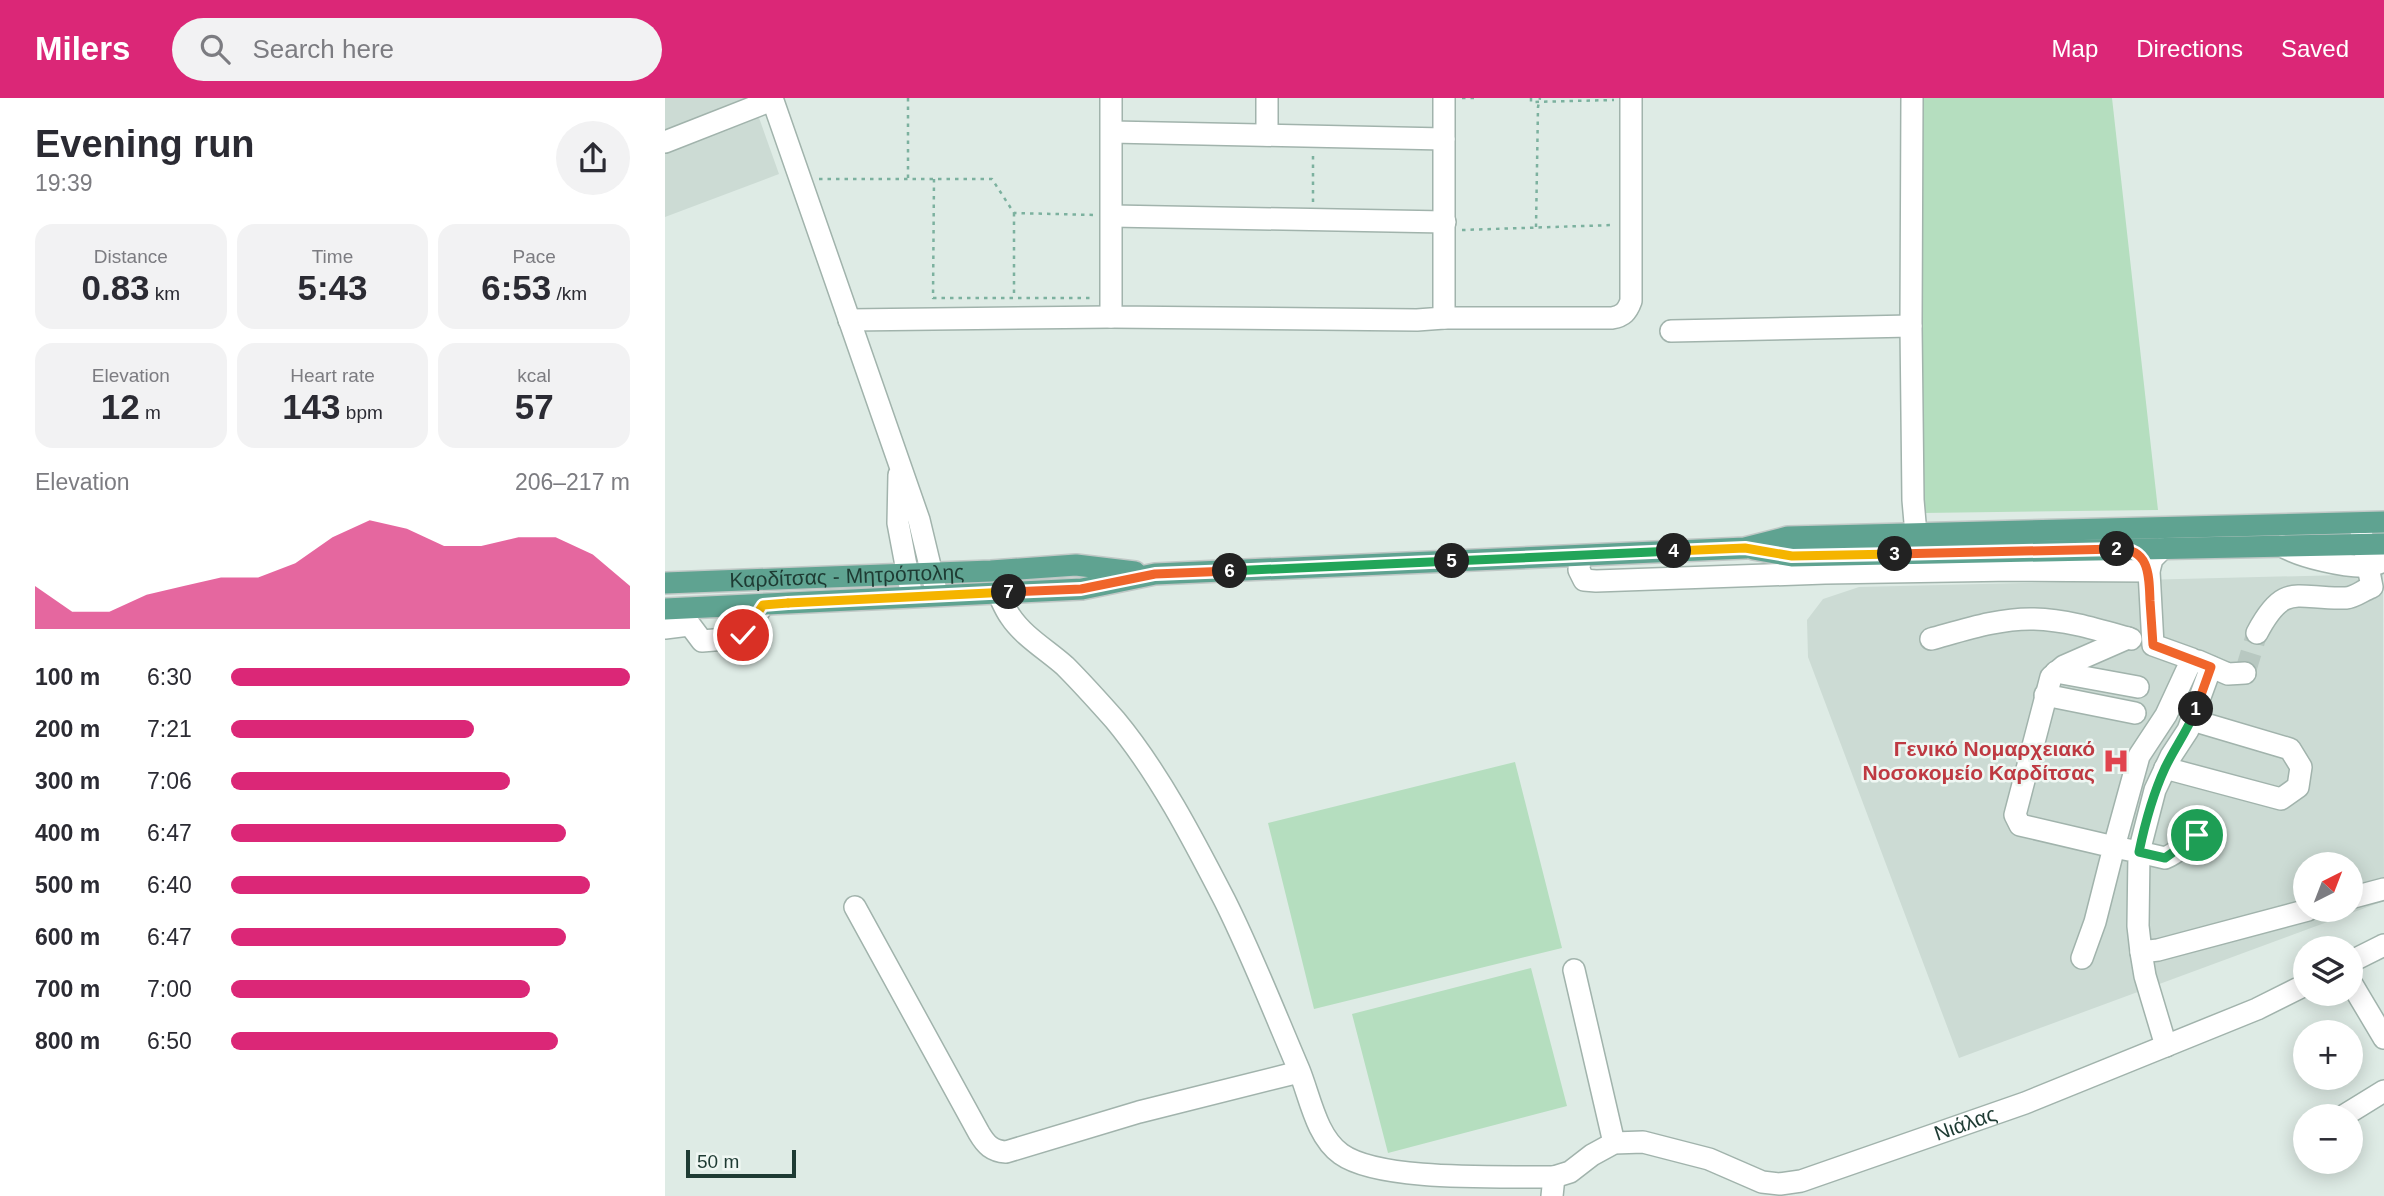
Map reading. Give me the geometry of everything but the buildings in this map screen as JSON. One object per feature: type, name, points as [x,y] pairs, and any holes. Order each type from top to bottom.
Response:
[{"type":"main road","name":"Καρδίτσας - Μητρόπολης","points":[[2015,550],[2384,523]]},
{"type":"main road","name":"Καρδίτσας - Μητρόπολης","points":[[665,583],[1076,565],[1155,574],[1745,548],[1788,537],[1916,534],[1989,551]]},
{"type":"main road","name":"Καρδίτσας - Μητρόπολης","points":[[1745,548],[1792,556],[2373,544]]},
{"type":"main road","name":"Καρδίτσας - Μητρόπολης","points":[[677,614],[763,605],[1081,589],[1155,574]]},
{"type":"street","points":[[1111,98],[1111,308]]},
{"type":"street","points":[[1267,98],[1267,135]]},
{"type":"street","points":[[1444,98],[1444,318]]},
{"type":"street","points":[[1912,98],[1911,326],[1916,534]]},
{"type":"street","points":[[665,142],[772,99],[919,520],[937,595]]},
{"type":"street","points":[[849,320],[1111,308],[1417,320],[1621,316],[1627,311],[1631,301],[1631,99]]},
{"type":"street","points":[[1112,132],[1444,139]]},
{"type":"street","points":[[1112,216],[1313,219],[1445,226]]},
{"type":"street","points":[[1671,331],[1911,326]]},
{"type":"street","points":[[899,462],[898,523],[912,597]]},
{"type":"street","points":[[2360,523],[2373,544],[2377,577]]},
{"type":"street","points":[[2282,545],[2308,557],[2377,577]]},
{"type":"street","points":[[2153,645],[2149,571],[2153,559],[2163,548]]},
{"type":"street","points":[[2129,549],[2143,560],[2149,571]]},
{"type":"street","points":[[2015,550],[2149,571]]},
{"type":"street","points":[[1580,556],[1581,576],[1584,580],[1596,582],[1825,573],[1989,551]]},
{"type":"street","points":[[2257,633],[2268,613],[2281,599],[2309,595],[2348,598],[2377,577]]},
{"type":"street","points":[[998,593],[1020,628],[1077,678],[1122,729],[1155,776],[1224,900],[1323,1133],[1342,1155],[1378,1169],[1553,1187],[1592,1154],[1614,1143],[1574,970]]},
{"type":"street","points":[[665,628],[677,614],[702,641],[738,638],[743,635],[763,605]]},
{"type":"street","points":[[1931,639],[1980,626],[2033,619],[2071,623],[2153,645],[2228,674],[2245,673]]},
{"type":"street","points":[[2128,638],[2056,671],[2051,677],[2015,815],[2016,821],[2019,825],[2165,858],[2193,837],[2214,837]]},
{"type":"street","points":[[2166,1046],[2145,976],[2141,952],[2138,926],[2139,852],[2155,790],[2192,720],[2201,663]]},
{"type":"street","points":[[2082,958],[2095,922],[2139,756],[2201,663]]},
{"type":"street","points":[[2056,671],[2139,687]]},
{"type":"street","points":[[2045,695],[2135,713]]},
{"type":"street","points":[[2165,768],[2281,799],[2298,787],[2301,767],[2290,749],[2192,720]]},
{"type":"street","points":[[2363,895],[2384,889]]},
{"type":"street","points":[[855,907],[979,1133],[985,1143],[995,1151],[1006,1152],[1139,1112],[1299,1072]]},
{"type":"street","points":[[2141,952],[2158,950],[2293,914]]},
{"type":"street","points":[[2363,956],[2384,945]]},
{"type":"street","name":"Νιάλας","points":[[1614,1143],[1643,1142],[1663,1146],[1709,1159],[1762,1182],[1780,1184],[1801,1181],[2025,1103],[2257,1009],[2293,991]]},
{"type":"street","points":[[2363,1003],[2384,1038]]},
{"type":"street","points":[[2363,1104],[2384,1091]]},
{"type":"path","points":[[908,98],[908,179]]},
{"type":"path","points":[[1531,98],[1531,102],[1631,99]]},
{"type":"path","points":[[1536,227],[1539,100]]},
{"type":"path","points":[[1313,219],[1314,135]]},
{"type":"path","points":[[818,179],[992,179],[1014,213],[1014,298]]},
{"type":"path","points":[[934,179],[933,298],[1014,298],[1111,308]]},
{"type":"path","points":[[1014,213],[1112,216]]},
{"type":"path","points":[[1445,226],[1631,225]]},
{"type":"shaded area","points":[[665,98],[752,98],[779,174],[665,217]]},
{"type":"shaded area","name":"Γενικό Νομαρχειακό Νοσοκομείο Καρδίτσας","points":[[2383,574],[2384,901],[2363,909],[2363,852],[2293,852],[2293,922],[2327,922],[1959,1058],[1808,657],[1807,620],[1823,599],[1859,587]]},
{"type":"green space","points":[[1923,98],[2112,98],[2158,510],[1922,513]]},
{"type":"green space","points":[[1515,762],[1562,948],[1314,1009],[1268,823]]},
{"type":"green space","points":[[1531,968],[1567,1106],[1388,1153],[1352,1014]]},
{"type":"tunnel","points":[[2245,673],[2257,633]]},
{"type":"place","name":"Γενικό Νομαρχειακό Νοσοκομείο Καρδίτσας","points":[[2116,761]]},
{"type":"route","points":[[743,635],[763,605],[1081,589],[1155,574],[1745,548],[1792,556],[2129,549],[2143,560],[2149,571],[2153,645],[2211,667],[2188,730],[2171,756],[2155,790],[2139,852],[2161,859],[2170,857],[2197,835]]}]
